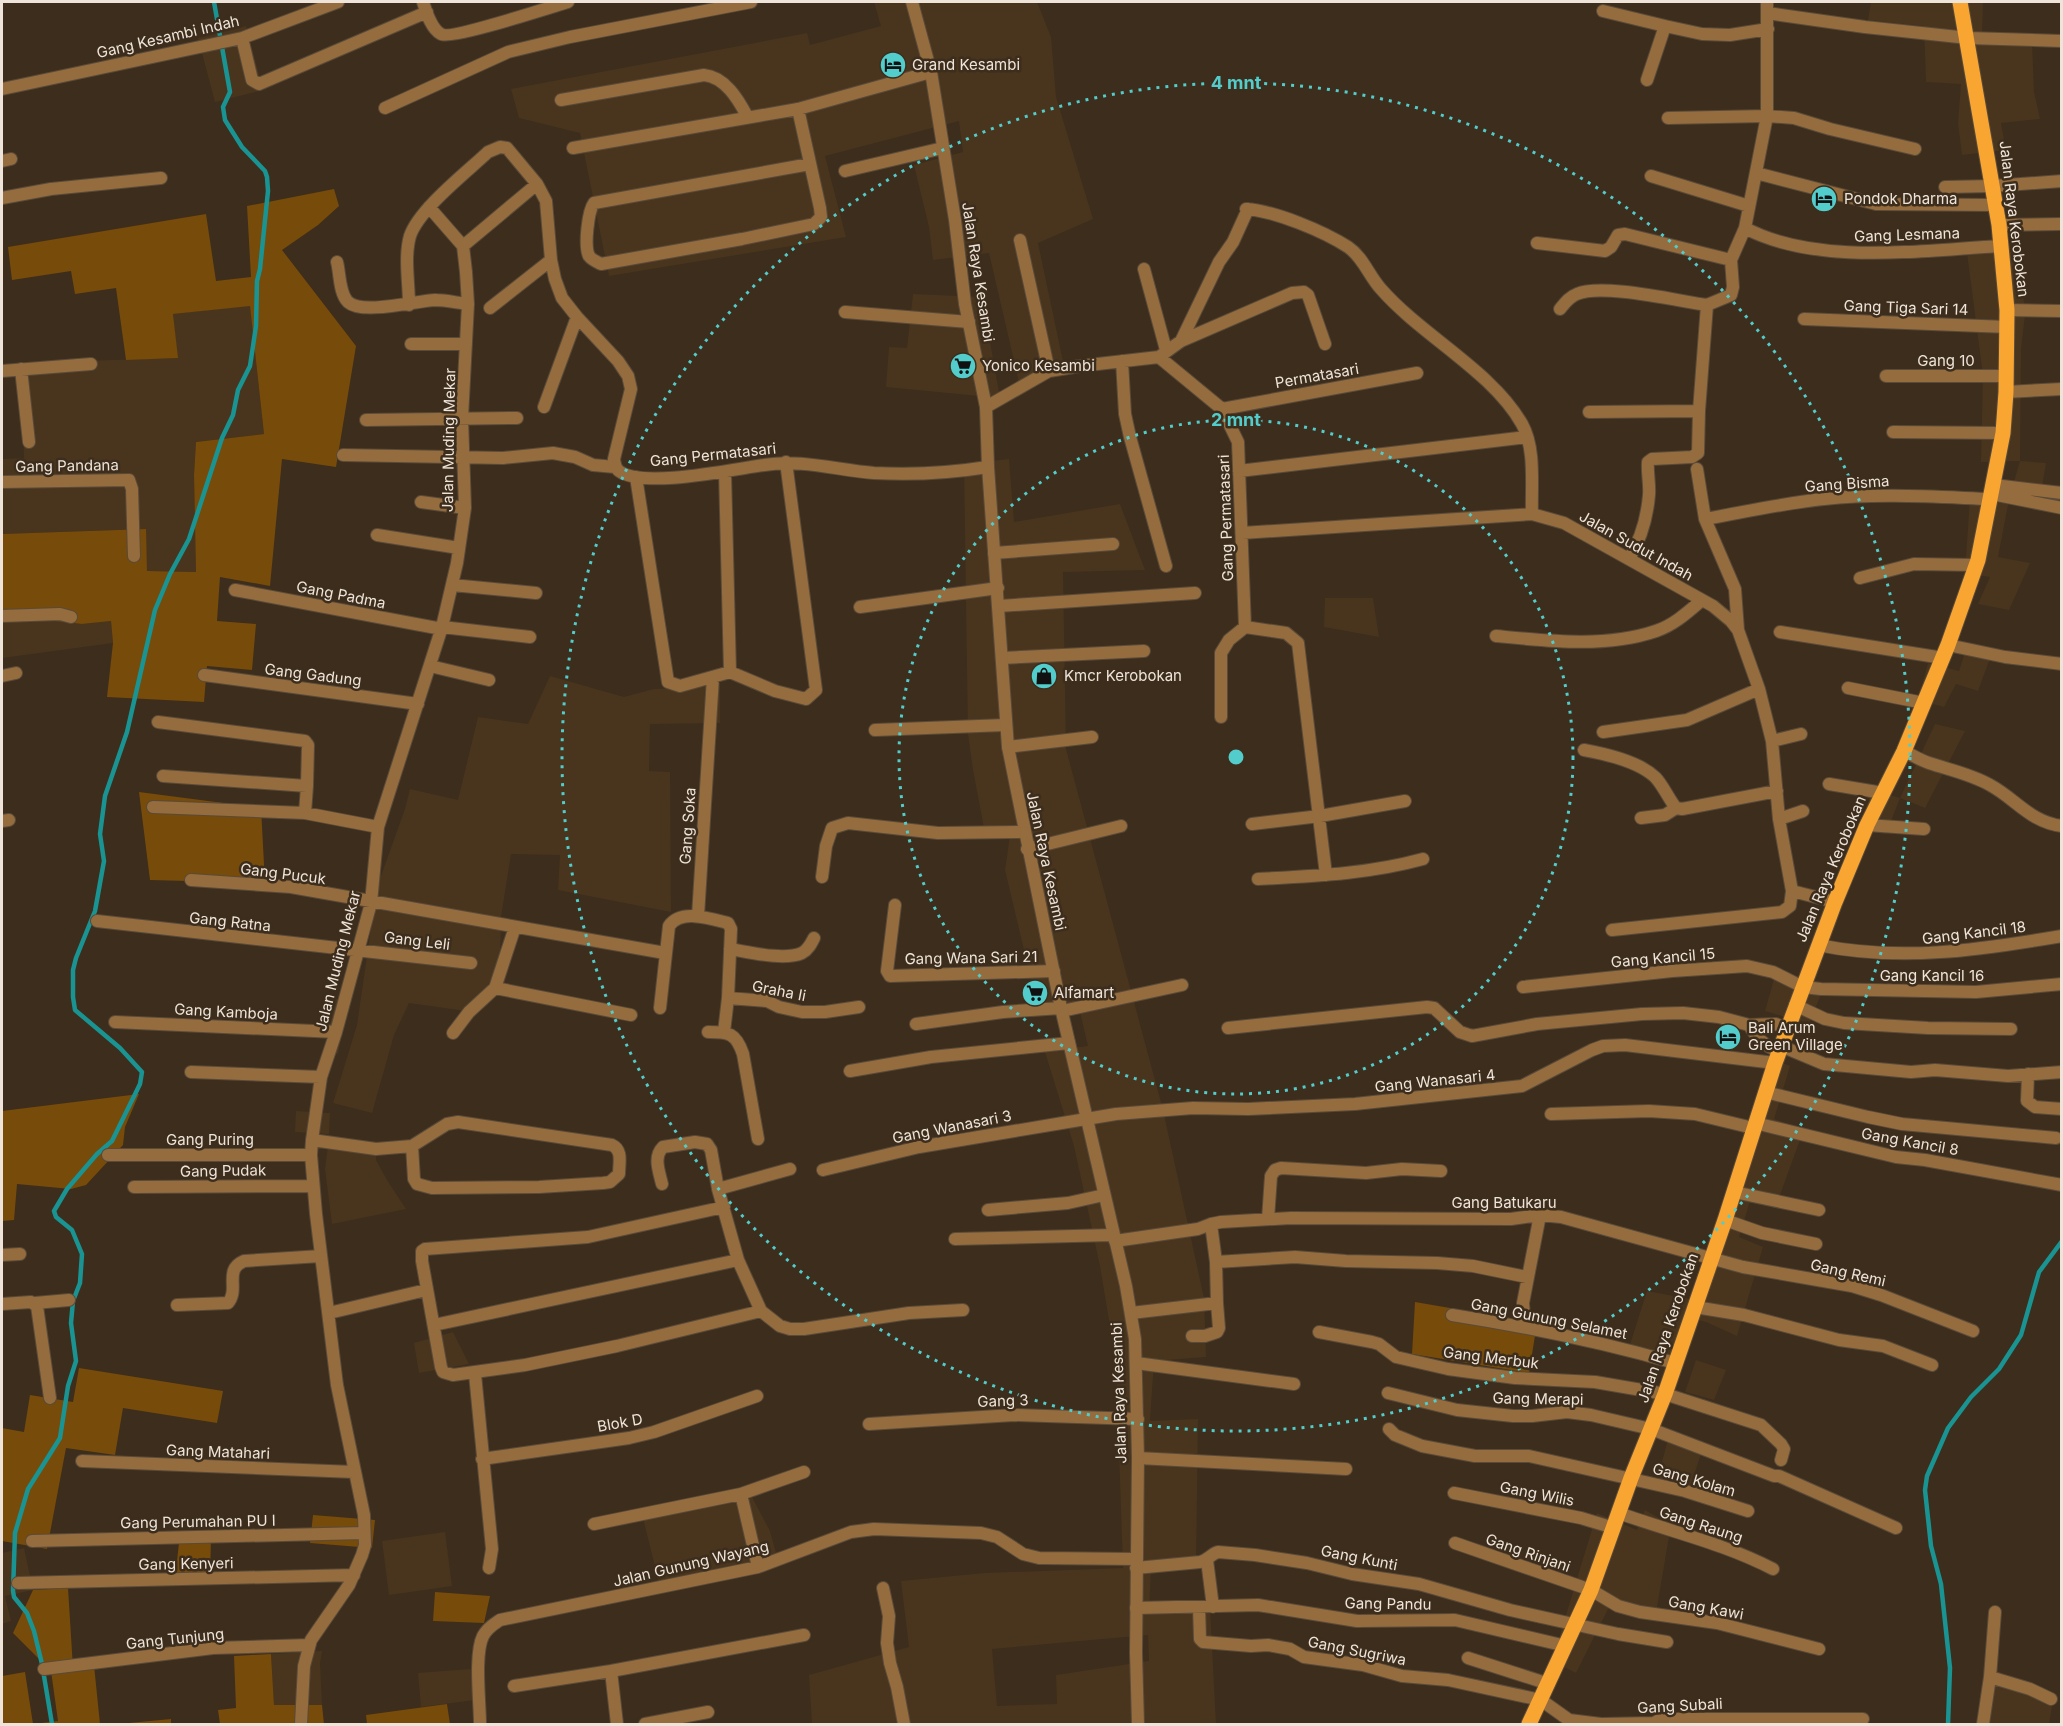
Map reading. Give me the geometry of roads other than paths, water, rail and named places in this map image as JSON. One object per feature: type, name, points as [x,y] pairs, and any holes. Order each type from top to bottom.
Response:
[{"type":"main road","name":"Jalan Raya Kerobokan","points":[[1529,1725],[1591,1590],[1631,1478],[1665,1394],[1695,1307],[1718,1260],[1725,1220],[1795,1005],[1824,946],[1835,902],[1867,825],[1904,750],[1945,652],[1976,565],[2002,433],[2007,376],[2007,309],[1999,225],[1960,2]]},
{"type":"street","name":"Gang Kesambi Indah","points":[[2,89],[242,38],[338,2]]},
{"type":"street","points":[[242,38],[252,80],[259,84],[425,7],[435,29],[446,36],[568,2]]},
{"type":"street","points":[[385,108],[508,52],[730,4],[751,2]]},
{"type":"street","name":"Jalan Raya Kesambi","points":[[913,2],[931,72],[969,322],[986,408],[988,467],[1008,747],[1061,1010],[1131,1313],[1136,1363],[1138,1458],[1136,1563],[1138,1725]]},
{"type":"street","points":[[1560,309],[1578,293],[1592,290],[1622,292],[1707,305],[1731,295],[1733,287],[1731,260],[1745,228],[1767,116],[1767,7],[1864,27],[1968,38],[2061,41]]},
{"type":"street","points":[[1603,11],[1702,34],[1730,34],[1768,29]]},
{"type":"street","points":[[1647,80],[1665,26]]},
{"type":"street","points":[[573,148],[747,116],[798,109],[931,72]]},
{"type":"street","points":[[561,100],[704,75],[712,76],[730,90],[747,116]]},
{"type":"street","points":[[798,109],[810,164],[820,217],[814,224],[601,264],[589,256],[587,247],[590,212],[594,203],[810,164]]},
{"type":"street","points":[[1668,118],[1767,116],[1794,118],[1915,149]]},
{"type":"street","points":[[410,305],[408,253],[413,228],[429,207],[488,152],[500,147],[511,152],[537,184],[546,201],[551,260],[562,298],[618,361],[628,376],[631,389],[614,459],[615,467]]},
{"type":"street","points":[[845,171],[943,148]]},
{"type":"street","points":[[1756,173],[1876,204],[1994,205]]},
{"type":"street","points":[[1651,176],[1749,206]]},
{"type":"street","points":[[2,198],[51,189],[161,178]]},
{"type":"street","points":[[1945,187],[2061,181]]},
{"type":"street","points":[[429,207],[463,246],[537,184]]},
{"type":"street","points":[[1180,341],[1219,262],[1233,242],[1247,209],[1261,210],[1282,217],[1350,248],[1362,261],[1380,289],[1411,319],[1503,396],[1522,424],[1527,437],[1531,465],[1532,514]]},
{"type":"street","points":[[1999,225],[2061,224]]},
{"type":"street","name":"Gang Lesmana","points":[[1745,228],[1763,237],[1844,252],[1874,253],[2001,246]]},
{"type":"street","points":[[1537,243],[1605,251],[1611,247],[1618,235],[1625,234],[1731,260]]},
{"type":"street","points":[[1020,240],[1049,371]]},
{"type":"street","name":"Jalan Muding Mekar","points":[[301,1725],[303,1666],[309,1645],[350,1585],[363,1555],[364,1533],[364,1515],[337,1385],[321,1256],[311,1155],[312,1140],[321,1077],[336,1032],[371,903],[378,827],[442,628],[459,548],[465,508],[462,418],[468,304],[463,246]]},
{"type":"street","points":[[490,308],[551,260]]},
{"type":"street","points":[[337,262],[343,296],[353,305],[363,307],[410,305],[436,300],[468,304]]},
{"type":"street","points":[[1144,268],[1162,354]]},
{"type":"street","points":[[986,408],[1049,371],[1162,354],[1180,341],[1282,297],[1300,292],[1308,296],[1325,344]]},
{"type":"street","points":[[1629,559],[1646,519],[1649,495],[1648,462],[1652,459],[1696,456],[1698,453],[1707,305]]},
{"type":"street","points":[[2007,309],[2061,311]]},
{"type":"street","points":[[845,312],[969,322]]},
{"type":"street","points":[[544,407],[577,317]]},
{"type":"street","name":"Gang Tiga Sari 14","points":[[1804,319],[2007,327]]},
{"type":"street","points":[[411,344],[466,345]]},
{"type":"street","name":"Gang Permatasari","points":[[1162,354],[1222,409],[1238,442],[1245,627]]},
{"type":"street","points":[[1122,361],[1125,414],[1130,438],[1166,566]]},
{"type":"street","points":[[2,371],[91,363]]},
{"type":"street","points":[[21,369],[29,442]]},
{"type":"street","name":"Permatasari","points":[[1222,409],[1417,373]]},
{"type":"street","name":"Gang 10","points":[[1886,376],[2007,376]]},
{"type":"street","points":[[2006,392],[2061,389]]},
{"type":"street","points":[[1589,412],[1699,411]]},
{"type":"street","points":[[366,420],[517,418]]},
{"type":"street","points":[[1893,432],[2002,433]]},
{"type":"street","points":[[1239,471],[1527,437]]},
{"type":"street","name":"Gang Permatasari","points":[[343,455],[464,459],[553,453],[575,457],[593,465],[615,467],[620,472],[636,477],[676,477],[786,462],[873,472],[921,474],[988,467]]},
{"type":"street","points":[[636,477],[668,682],[680,686],[730,672],[750,682],[806,699],[816,690],[786,462]]},
{"type":"street","points":[[1697,469],[1705,519],[1736,589],[1738,625]]},
{"type":"street","points":[[725,472],[730,672]]},
{"type":"street","name":"Gang Pandana","points":[[2,482],[129,480],[132,489],[134,556]]},
{"type":"street","points":[[1992,493],[2061,493]]},
{"type":"street","points":[[1992,493],[2061,508]]},
{"type":"street","name":"Gang Bisma","points":[[1705,519],[1825,499],[1992,493]]},
{"type":"street","points":[[421,502],[465,508]]},
{"type":"street","name":"Jalan Sudut Indah","points":[[1242,533],[1532,514],[1564,523],[1702,600],[1738,625],[1759,689],[1785,738],[1777,790],[1790,815],[1796,891]]},
{"type":"street","points":[[377,535],[459,548]]},
{"type":"street","points":[[994,553],[1113,544]]},
{"type":"street","points":[[1860,578],[1914,564],[1976,565]]},
{"type":"street","points":[[452,585],[536,593]]},
{"type":"street","points":[[860,607],[998,588]]},
{"type":"street","name":"Gang Padma","points":[[235,590],[442,628],[530,638]]},
{"type":"street","points":[[999,606],[1195,593]]},
{"type":"street","points":[[1496,636],[1538,640],[1623,639],[1658,631],[1678,620],[1702,600]]},
{"type":"street","points":[[2,616],[60,614],[71,616]]},
{"type":"street","points":[[1221,717],[1221,652],[1229,640],[1245,627],[1286,633],[1292,636],[1298,643],[1326,875]]},
{"type":"street","points":[[1780,632],[1876,648],[2005,657],[2061,664]]},
{"type":"street","points":[[1002,658],[1144,651]]},
{"type":"street","points":[[430,666],[489,680]]},
{"type":"street","points":[[2,676],[16,673]]},
{"type":"street","name":"Gang Gadung","points":[[204,675],[418,704]]},
{"type":"street","name":"Gang Soka","points":[[698,916],[713,677]]},
{"type":"street","points":[[1848,688],[1924,703]]},
{"type":"street","points":[[1603,732],[1687,720],[1759,689]]},
{"type":"street","points":[[158,722],[305,741],[308,746],[305,813]]},
{"type":"street","points":[[875,730],[1005,725]]},
{"type":"street","points":[[1008,747],[1092,737]]},
{"type":"street","points":[[1584,750],[1611,755],[1654,776],[1677,808]]},
{"type":"street","points":[[1904,750],[1926,762],[1983,781],[1993,786],[2031,816],[2052,825],[2061,826]]},
{"type":"street","points":[[163,776],[307,786]]},
{"type":"street","points":[[1829,784],[1883,793]]},
{"type":"street","points":[[1641,818],[1665,814],[1677,808],[1691,808],[1777,790]]},
{"type":"street","points":[[1252,824],[1320,816],[1405,801]]},
{"type":"street","points":[[153,807],[305,813],[378,827]]},
{"type":"street","points":[[822,877],[825,846],[832,828],[848,823],[938,833],[1024,832]]},
{"type":"street","points":[[1867,825],[1924,829]]},
{"type":"street","points":[[1027,849],[1121,826]]},
{"type":"street","points":[[1258,879],[1386,869],[1424,859]]},
{"type":"street","name":"Gang Pucuk","points":[[191,880],[291,888],[371,903]]},
{"type":"street","points":[[1612,930],[1782,912],[1790,906],[1796,891],[1835,902]]},
{"type":"street","points":[[371,903],[441,912],[665,953]]},
{"type":"street","name":"Gang Wana Sari 21","points":[[895,905],[887,971],[890,976],[1054,971]]},
{"type":"street","points":[[660,1008],[669,926],[674,919],[679,917],[698,916]]},
{"type":"street","name":"Graha Ii","points":[[698,916],[728,923],[731,929],[728,998],[767,1002],[802,1012],[825,1012],[859,1007]]},
{"type":"street","name":"Gang Ratna","points":[[97,921],[359,950]]},
{"type":"street","points":[[453,1033],[469,1012],[495,988],[515,927]]},
{"type":"street","name":"Gang Kancil 18","points":[[1824,946],[1853,951],[1952,953],[2061,936]]},
{"type":"street","points":[[730,949],[778,956],[795,955],[804,952],[814,938]]},
{"type":"street","name":"Gang Leli","points":[[359,950],[471,963]]},
{"type":"street","name":"Gang Kancil 15","points":[[1523,987],[1672,971],[1747,966],[1773,972],[1803,987]]},
{"type":"street","name":"Gang Kancil 16","points":[[1803,987],[1842,990],[1976,992],[2061,984]]},
{"type":"street","points":[[916,1024],[1003,1012],[1061,1010],[1182,985]]},
{"type":"street","points":[[495,988],[631,1015]]},
{"type":"street","points":[[724,1032],[728,998]]},
{"type":"street","points":[[1795,1005],[1821,1017],[1862,1025],[2011,1029]]},
{"type":"street","points":[[1228,1028],[1427,1007],[1434,1008],[1460,1032],[1472,1036],[1538,1024],[1642,1014],[1683,1013],[1719,1017],[1749,1025],[1776,1024],[1787,1029]]},
{"type":"street","name":"Gang Kamboja","points":[[115,1022],[336,1032]]},
{"type":"street","points":[[1749,1025],[1759,1040],[1778,1053],[1824,1064],[1911,1072],[1935,1070],[2008,1076],[2061,1072]]},
{"type":"street","points":[[708,1032],[724,1032],[738,1041],[743,1054],[758,1139]]},
{"type":"street","points":[[850,1071],[931,1057],[1069,1043]]},
{"type":"street","name":"Gang Wanasari 4","points":[[1088,1120],[1116,1114],[1192,1108],[1248,1109],[1355,1104],[1522,1086],[1603,1046],[1778,1053]]},
{"type":"street","points":[[191,1072],[321,1077]]},
{"type":"street","points":[[2028,1074],[2027,1101],[2035,1107],[2061,1109]]},
{"type":"street","points":[[1766,1092],[1902,1124],[2056,1138]]},
{"type":"street","name":"Gang Kancil 8","points":[[1551,1114],[1648,1112],[1695,1114],[1896,1157],[1925,1160],[2061,1185]]},
{"type":"street","name":"Gang Wanasari 3","points":[[823,1170],[919,1147],[1030,1127],[1088,1120]]},
{"type":"street","points":[[312,1140],[376,1149],[412,1146],[447,1124],[459,1122],[612,1145],[620,1152],[619,1174],[610,1182],[583,1185],[422,1187],[414,1179],[412,1146]]},
{"type":"street","points":[[662,1184],[657,1156],[660,1149],[707,1144],[711,1149],[718,1189],[738,1260],[761,1311],[780,1326],[790,1329],[909,1313],[963,1310]]},
{"type":"street","name":"Gang Puring","points":[[108,1155],[311,1155]]},
{"type":"street","points":[[1268,1220],[1271,1176],[1275,1170],[1281,1168],[1366,1173],[1402,1169],[1441,1171]]},
{"type":"street","points":[[718,1189],[790,1169]]},
{"type":"street","name":"Gang Pudak","points":[[134,1187],[314,1186]]},
{"type":"street","points":[[1734,1192],[1819,1210]]},
{"type":"street","points":[[988,1210],[1068,1203],[1104,1195]]},
{"type":"street","points":[[724,1207],[588,1237],[429,1247],[422,1251],[426,1290],[443,1371],[453,1375],[475,1374],[617,1346],[761,1311]]},
{"type":"street","points":[[1525,1327],[1523,1303],[1540,1215]]},
{"type":"street","name":"Gang Batukaru","points":[[955,1239],[1114,1238],[1198,1229],[1211,1224],[1292,1218],[1511,1219],[1540,1215],[1561,1216],[1718,1260]]},
{"type":"street","points":[[1725,1220],[1762,1233],[1816,1244]]},
{"type":"street","points":[[1192,1336],[1205,1336],[1217,1332],[1219,1328],[1216,1303],[1216,1263],[1211,1224]]},
{"type":"street","points":[[2,1255],[20,1254]]},
{"type":"street","points":[[177,1305],[230,1302],[233,1270],[237,1264],[244,1261],[321,1256]]},
{"type":"street","points":[[1216,1263],[1295,1257],[1473,1266],[1527,1277]]},
{"type":"street","points":[[434,1325],[738,1260]]},
{"type":"street","name":"Gang Remi","points":[[1718,1260],[1743,1267],[1852,1286],[1891,1298],[1973,1331]]},
{"type":"street","points":[[329,1313],[426,1290]]},
{"type":"street","points":[[2,1304],[69,1300]]},
{"type":"street","points":[[35,1303],[38,1309],[50,1398]]},
{"type":"street","points":[[1131,1313],[1216,1303]]},
{"type":"street","points":[[1695,1307],[1739,1314],[1839,1340],[1884,1346],[1932,1365]]},
{"type":"street","name":"Gang Gunung Selamet","points":[[1452,1315],[1612,1345],[1675,1363]]},
{"type":"street","name":"Gang Merbuk","points":[[1319,1332],[1379,1344],[1396,1357],[1448,1369],[1607,1384],[1665,1394],[1761,1425],[1779,1441],[1784,1449],[1781,1460]]},
{"type":"street","points":[[1136,1363],[1294,1384]]},
{"type":"street","points":[[475,1374],[492,1549],[489,1568]]},
{"type":"street","name":"Gang Merapi","points":[[1388,1392],[1456,1410],[1532,1416],[1567,1412],[1651,1429],[1779,1476],[1896,1528]]},
{"type":"street","name":"Blok D","points":[[482,1459],[629,1438],[654,1432],[757,1396]]},
{"type":"street","name":"Gang 3","points":[[869,1424],[1014,1415],[1137,1419]]},
{"type":"street","name":"Gang Kolam","points":[[1389,1429],[1402,1439],[1448,1451],[1487,1457],[1529,1456],[1690,1492],[1748,1511]]},
{"type":"street","points":[[1138,1458],[1346,1469]]},
{"type":"street","name":"Gang Matahari","points":[[82,1461],[354,1472]]},
{"type":"street","points":[[594,1524],[741,1494],[804,1472]]},
{"type":"street","name":"Gang Wilis","points":[[1455,1493],[1581,1518],[1614,1528]]},
{"type":"street","points":[[741,1494],[758,1567]]},
{"type":"street","name":"Gang Raung","points":[[1619,1513],[1653,1526],[1738,1551],[1773,1569]]},
{"type":"street","name":"Jalan Gunung Wayang","points":[[480,1725],[479,1650],[483,1635],[500,1620],[758,1567],[851,1532],[874,1529],[981,1533],[997,1537],[1023,1554],[1039,1558],[1136,1563]]},
{"type":"street","name":"Gang Perumahan PU I","points":[[32,1541],[364,1533]]},
{"type":"street","name":"Gang Rinjani","points":[[1455,1543],[1591,1590]]},
{"type":"street","name":"Gang Kunti","points":[[1136,1563],[1207,1560],[1213,1553],[1225,1551],[1307,1563],[1352,1574],[1419,1584],[1477,1602],[1618,1635],[1667,1642]]},
{"type":"street","points":[[1207,1560],[1213,1606]]},
{"type":"street","name":"Gang Kenyeri","points":[[18,1583],[354,1575]]},
{"type":"street","points":[[883,1588],[889,1616],[887,1643],[890,1663],[904,1725]]},
{"type":"street","name":"Gang Kawi","points":[[1591,1590],[1618,1606],[1640,1612],[1722,1624],[1819,1649]]},
{"type":"street","name":"Gang Pandu","points":[[1136,1608],[1258,1605],[1358,1621],[1455,1620],[1566,1646]]},
{"type":"street","name":"Gang Sugriwa","points":[[1199,1607],[1200,1639],[1203,1642],[1268,1645],[1290,1649],[1304,1657],[1363,1665],[1402,1676],[1448,1680],[1541,1700]]},
{"type":"street","points":[[1983,1725],[1990,1677],[1995,1612]]},
{"type":"street","points":[[514,1686],[611,1671],[804,1635]]},
{"type":"street","name":"Gang Tunjung","points":[[44,1669],[213,1648],[309,1645]]},
{"type":"street","points":[[1468,1658],[1549,1684]]},
{"type":"street","points":[[611,1671],[617,1725]]},
{"type":"street","points":[[1990,1677],[2030,1689],[2051,1699]]},
{"type":"street","name":"Gang Subali","points":[[1541,1700],[1569,1720],[1601,1724],[1654,1723],[1661,1719],[1863,1719]]},
{"type":"street","points":[[645,1725],[708,1712]]},
{"type":"waterway","points":[[52,1724],[34,1631],[27,1613],[14,1597],[13,1591],[15,1533],[28,1489],[60,1438],[68,1386],[76,1361],[71,1323],[73,1301],[80,1283],[82,1254],[72,1230],[56,1217],[54,1211],[67,1189],[97,1154],[112,1141],[140,1084],[142,1072],[120,1048],[75,1010],[73,970],[95,911],[104,861],[100,834],[105,796],[127,732],[155,610],[170,574],[189,539],[222,438],[233,415],[238,390],[250,366],[256,326],[257,281],[268,191],[267,177],[265,171],[242,147],[225,120],[223,107],[230,92],[214,2]]},
{"type":"waterway","points":[[1948,1724],[1950,1668],[1941,1584],[1931,1546],[1925,1490],[1927,1476],[1948,1428],[1971,1397],[1999,1369],[2021,1335],[2039,1272],[2062,1241]]},
{"type":"place","name":"Grand Kesambi","points":[[893,65]]},
{"type":"place","name":"Pondok Dharma","points":[[1824,199]]},
{"type":"place","name":"Yonico Kesambi","points":[[963,366]]},
{"type":"place","name":"Kmcr Kerobokan","points":[[1044,676]]},
{"type":"place","name":"Alfamart","points":[[1035,993]]},
{"type":"place","name":"Bali Arum Green Village","points":[[1728,1037]]}]
